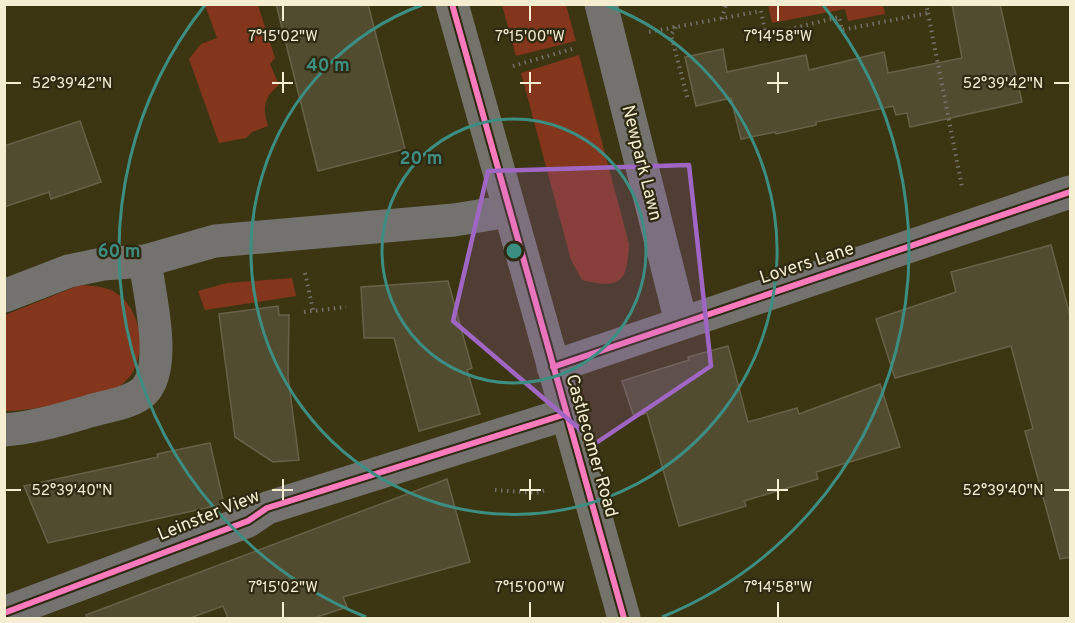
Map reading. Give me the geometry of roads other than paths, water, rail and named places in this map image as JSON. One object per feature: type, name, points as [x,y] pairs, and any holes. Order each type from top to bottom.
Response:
[{"type":"main road","name":"Castlecomer Road","points":[[452,4],[624,618]]},
{"type":"street","name":"Newpark Lawn","points":[[601,4],[681,322]]},
{"type":"street","name":"Lovers Lane","points":[[553,367],[1071,192]]},
{"type":"street","points":[[4,297],[69,271],[103,264],[152,259],[215,242],[454,220],[509,211]]},
{"type":"street","points":[[4,430],[32,428],[128,400],[146,389],[155,368],[152,259]]},
{"type":"street","name":"Leinster View","points":[[4,613],[248,520],[267,508],[566,414]]}]
